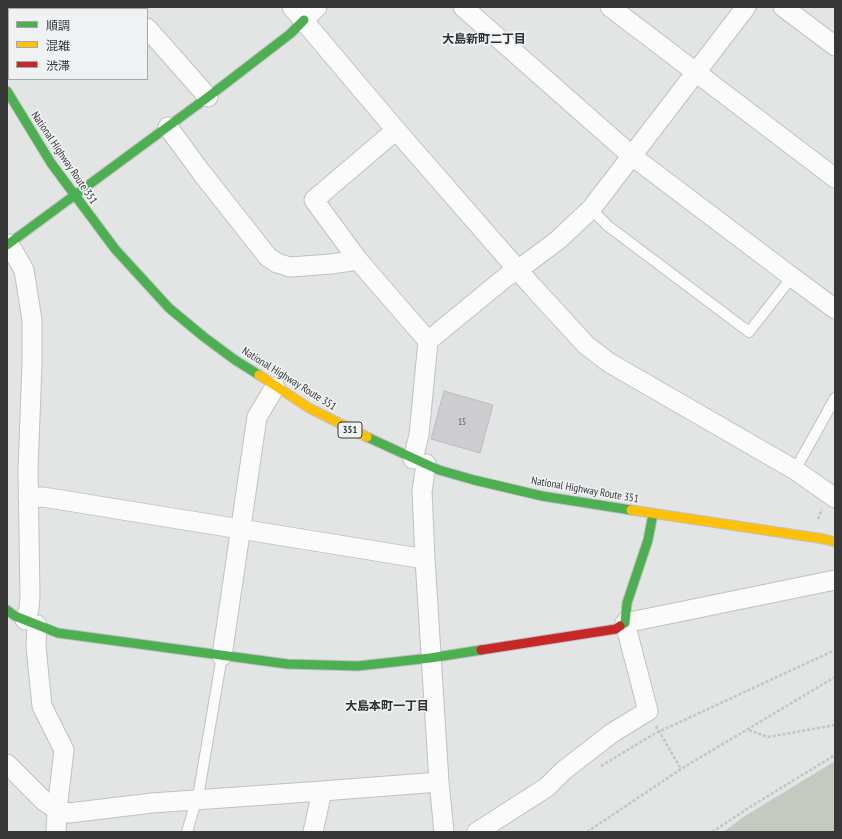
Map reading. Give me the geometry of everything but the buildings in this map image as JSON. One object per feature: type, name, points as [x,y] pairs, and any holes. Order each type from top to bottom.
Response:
[{"type":"main road","points":[[8,245],[168,127],[290,34],[305,11]]},
{"type":"main road","name":"National Highway Route 351","points":[[7,91],[51,163],[74,196],[115,249],[169,308],[235,360],[309,408],[349,429],[439,470],[474,480],[542,496],[824,539],[835,542]]},
{"type":"main road","points":[[18,619],[58,632],[222,656],[287,664],[323,666],[358,666],[430,658],[616,629],[624,623],[627,603],[648,540],[653,514]]},
{"type":"street","points":[[463,7],[632,156],[835,309]]},
{"type":"street","points":[[610,7],[696,74],[835,178]]},
{"type":"street","points":[[444,832],[430,658],[419,435],[428,341],[506,277],[518,270],[558,240],[591,209],[746,7]]},
{"type":"street","points":[[784,7],[835,46]]},
{"type":"street","points":[[305,11],[396,130],[518,270],[586,345],[608,362],[795,470],[835,498]]},
{"type":"street","points":[[148,29],[208,97]]},
{"type":"street","points":[[168,127],[201,172],[268,257],[278,263],[290,267],[331,264],[358,260]]},
{"type":"street","points":[[396,130],[314,200],[358,260],[428,341]]},
{"type":"street","points":[[8,245],[24,270],[32,320],[28,498],[30,597],[29,609],[18,619],[36,647],[42,706],[64,750],[56,832]]},
{"type":"street","points":[[222,656],[257,418],[275,387]]},
{"type":"street","points":[[28,498],[43,497],[425,559]]},
{"type":"street","points":[[477,832],[547,787],[563,771],[612,732],[648,711],[624,623],[835,580]]},
{"type":"street","points":[[7,764],[44,801],[57,810],[69,813],[152,802],[439,782]]},
{"type":"street","points":[[313,832],[322,791]]},
{"type":"lane","points":[[591,209],[608,226],[748,332],[792,277]]},
{"type":"lane","points":[[795,470],[835,398]]},
{"type":"lane","points":[[187,832],[197,800],[222,656]]},
{"type":"path","points":[[600,766],[659,731],[835,650]]},
{"type":"path","points":[[587,832],[681,769],[835,677]]},
{"type":"path","points":[[653,720],[681,769]]},
{"type":"path","points":[[749,729],[768,737],[835,725]]},
{"type":"path","points":[[712,832],[750,807],[835,756]]},
{"type":"shaded area","points":[[835,761],[835,832],[723,832],[745,816]]},
{"type":"traffic: fast","points":[[7,245],[208,97],[290,34],[304,20]]},
{"type":"traffic: fast","points":[[7,91],[51,163],[115,249],[169,308],[204,337],[235,360],[259,375]]},
{"type":"traffic: fast","points":[[367,437],[439,470],[474,480],[542,496],[631,510]]},
{"type":"traffic: fast","points":[[620,626],[625,623],[627,603],[648,540],[653,514]]},
{"type":"traffic: fast","points":[[7,610],[15,616],[58,633],[287,664],[358,666],[430,658],[481,650]]},
{"type":"traffic: slow","points":[[259,375],[309,408],[367,437]]},
{"type":"traffic: slow","points":[[631,510],[824,539],[835,542]]},
{"type":"traffic: jam","points":[[481,650],[616,629],[620,626]]},
{"type":"district","name":"大島新町二丁目","points":[[484,40]]},
{"type":"district","name":"大島本町一丁目","points":[[387,707]]}]
